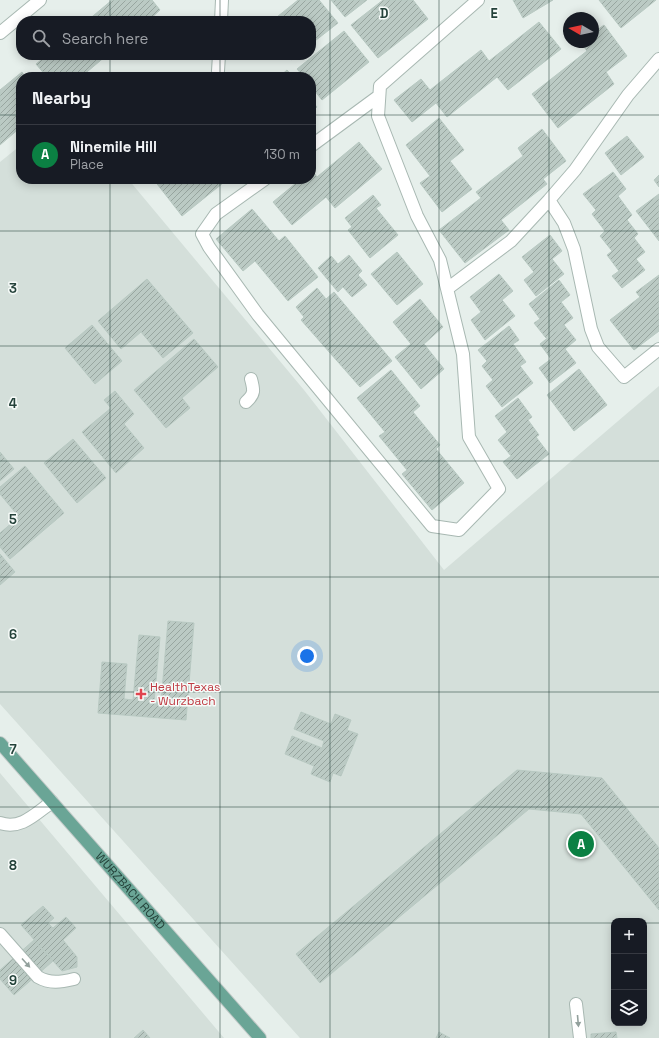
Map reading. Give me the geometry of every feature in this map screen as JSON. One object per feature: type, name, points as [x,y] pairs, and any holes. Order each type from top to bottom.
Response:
[{"type":"main road","name":"WURZBACH ROAD","points":[[0,743],[260,1038]]},
{"type":"lane","points":[[21,16],[40,0]]},
{"type":"lane","points":[[221,16],[222,0]]},
{"type":"lane","points":[[258,184],[216,214],[202,234],[209,248],[258,315],[432,526],[459,530],[499,490],[469,437],[463,354],[440,260],[417,216],[378,116],[380,86],[478,0]]},
{"type":"lane","points":[[0,33],[16,20]]},
{"type":"lane","points":[[447,289],[511,241],[549,200],[575,170],[628,95],[659,59]]},
{"type":"lane","points":[[218,70],[219,60]]},
{"type":"lane","points":[[316,142],[379,96]]},
{"type":"lane","points":[[549,200],[564,223],[574,249],[591,329],[598,347],[624,377],[659,349]]},
{"type":"lane","points":[[0,823],[9,826],[21,824],[52,802]]},
{"type":"lane","points":[[0,934],[38,977],[45,981],[58,982],[74,979]]},
{"type":"lane","points":[[576,1004],[580,1038]]},
{"type":"shaded area","points":[[16,149],[16,184],[132,184],[304,390],[444,570],[659,386],[659,1038],[300,1038],[0,704],[0,162]]},
{"type":"shaded area","points":[[0,773],[224,1038],[0,1038]]},
{"type":"building","points":[[112,0],[152,0],[160,10],[153,16],[93,16]]},
{"type":"building","points":[[298,0],[319,0],[338,23],[316,40],[316,16],[278,16]]},
{"type":"building","points":[[331,0],[367,0],[345,17]]},
{"type":"building","points":[[383,0],[413,0],[428,19],[378,58],[351,25]]},
{"type":"building","points":[[513,0],[553,0],[523,18]]},
{"type":"building","points":[[599,0],[656,0],[621,28]]},
{"type":"building","points":[[539,22],[561,49],[508,90],[497,77],[447,117],[436,103],[412,122],[394,100],[421,79],[430,90],[481,50],[489,61]]},
{"type":"building","points":[[604,25],[627,56],[606,72],[614,84],[558,128],[532,94],[587,51],[585,48],[599,48],[599,29]]},
{"type":"building","points":[[344,31],[369,62],[322,100],[316,92],[316,72],[300,72],[297,69],[308,60],[316,60],[316,54]]},
{"type":"building","points":[[41,60],[101,60],[87,72],[43,72],[36,64]]},
{"type":"building","points":[[16,77],[16,131],[0,145],[0,90]]},
{"type":"building","points":[[439,118],[464,150],[450,161],[472,189],[442,212],[420,183],[430,176],[406,145]]},
{"type":"building","points":[[542,129],[566,161],[543,179],[547,184],[501,220],[509,230],[465,263],[439,230],[481,198],[476,192],[523,156],[518,148]]},
{"type":"building","points":[[627,136],[644,157],[621,175],[605,153]]},
{"type":"building","points":[[359,142],[382,169],[335,208],[326,197],[292,225],[273,202],[295,184],[316,184],[316,176],[317,177]]},
{"type":"building","points":[[613,172],[626,189],[618,196],[632,215],[627,220],[638,234],[634,238],[645,252],[636,259],[645,270],[622,288],[612,276],[619,271],[607,255],[612,251],[600,236],[605,231],[592,214],[596,210],[583,194]]},
{"type":"building","points":[[659,175],[659,187],[654,180]]},
{"type":"building","points":[[157,184],[222,184],[182,216]]},
{"type":"building","points":[[659,194],[659,241],[636,211]]},
{"type":"building","points":[[373,195],[381,205],[376,208],[398,235],[370,258],[348,230],[352,227],[345,218]]},
{"type":"building","points":[[252,209],[279,241],[285,236],[318,277],[288,301],[255,261],[243,271],[216,239]]},
{"type":"building","points":[[550,235],[562,251],[552,259],[564,274],[536,296],[524,280],[534,272],[522,257]]},
{"type":"building","points":[[397,252],[423,284],[397,305],[371,274]]},
{"type":"building","points":[[349,255],[362,271],[358,275],[367,285],[352,297],[343,287],[338,292],[318,268],[331,256],[338,264]]},
{"type":"building","points":[[499,274],[513,291],[502,300],[515,316],[485,340],[471,320],[481,312],[470,297]]},
{"type":"building","points":[[659,275],[659,331],[634,350],[610,320],[640,297],[636,292]]},
{"type":"building","points":[[147,279],[193,333],[163,358],[141,332],[121,349],[98,321]]},
{"type":"building","points":[[559,280],[570,295],[561,302],[573,318],[546,338],[534,323],[540,319],[529,304]]},
{"type":"building","points":[[317,288],[326,299],[334,292],[392,361],[360,387],[301,320],[304,317],[296,307]]},
{"type":"building","points":[[420,299],[443,327],[424,344],[444,369],[421,389],[395,357],[411,344],[393,322]]},
{"type":"building","points":[[92,325],[122,361],[95,384],[65,348]]},
{"type":"building","points":[[564,325],[576,340],[565,349],[576,363],[550,383],[539,368],[551,359],[540,344]]},
{"type":"building","points":[[509,326],[519,340],[513,344],[526,362],[520,366],[533,383],[502,407],[486,386],[493,380],[482,366],[487,361],[478,350]]},
{"type":"building","points":[[194,339],[218,367],[182,398],[190,408],[166,428],[134,390]]},
{"type":"building","points":[[579,369],[607,405],[574,431],[547,395]]},
{"type":"building","points":[[391,370],[420,406],[413,412],[440,445],[436,449],[464,483],[432,510],[402,474],[407,470],[379,436],[385,432],[357,398]]},
{"type":"building","points":[[115,391],[134,414],[124,424],[144,448],[116,473],[82,432],[111,408],[104,400]]},
{"type":"building","points":[[518,398],[532,417],[528,420],[539,435],[536,437],[549,454],[517,479],[503,462],[511,456],[498,440],[507,432],[495,416]]},
{"type":"building","points":[[73,439],[106,478],[77,503],[44,463]]},
{"type":"building","points":[[0,452],[14,469],[0,481]]},
{"type":"building","points":[[25,466],[64,513],[10,559],[0,547],[0,533],[19,517],[0,494],[0,487]]},
{"type":"building","points":[[0,554],[15,572],[0,585]]},
{"type":"building","points":[[168,621],[194,623],[186,720],[98,713],[102,662],[127,664],[124,699],[133,700],[139,635],[160,637],[154,702],[161,702]]},
{"type":"building","points":[[301,712],[331,724],[335,714],[351,720],[347,730],[358,734],[341,776],[333,773],[330,782],[311,774],[314,766],[285,754],[292,736],[322,748],[324,741],[294,729]]},
{"type":"building","points":[[517,770],[602,778],[659,848],[659,910],[581,814],[529,809],[320,983],[296,954]]},
{"type":"building","points":[[43,906],[54,918],[48,923],[53,928],[66,917],[76,928],[63,940],[77,957],[77,967],[62,971],[21,925]]},
{"type":"building","points":[[34,940],[53,961],[14,995],[0,979],[0,970]]},
{"type":"building","points":[[143,1030],[150,1038],[134,1038]]},
{"type":"building","points":[[439,1032],[450,1038],[436,1038]]},
{"type":"building","points":[[616,1032],[617,1038],[591,1038],[591,1034]]},
{"type":"place","name":"HealthTexas - Wurzbach","points":[[141,694]]},
{"type":"place","name":"Ninemile Hill","points":[[581,844]]}]
